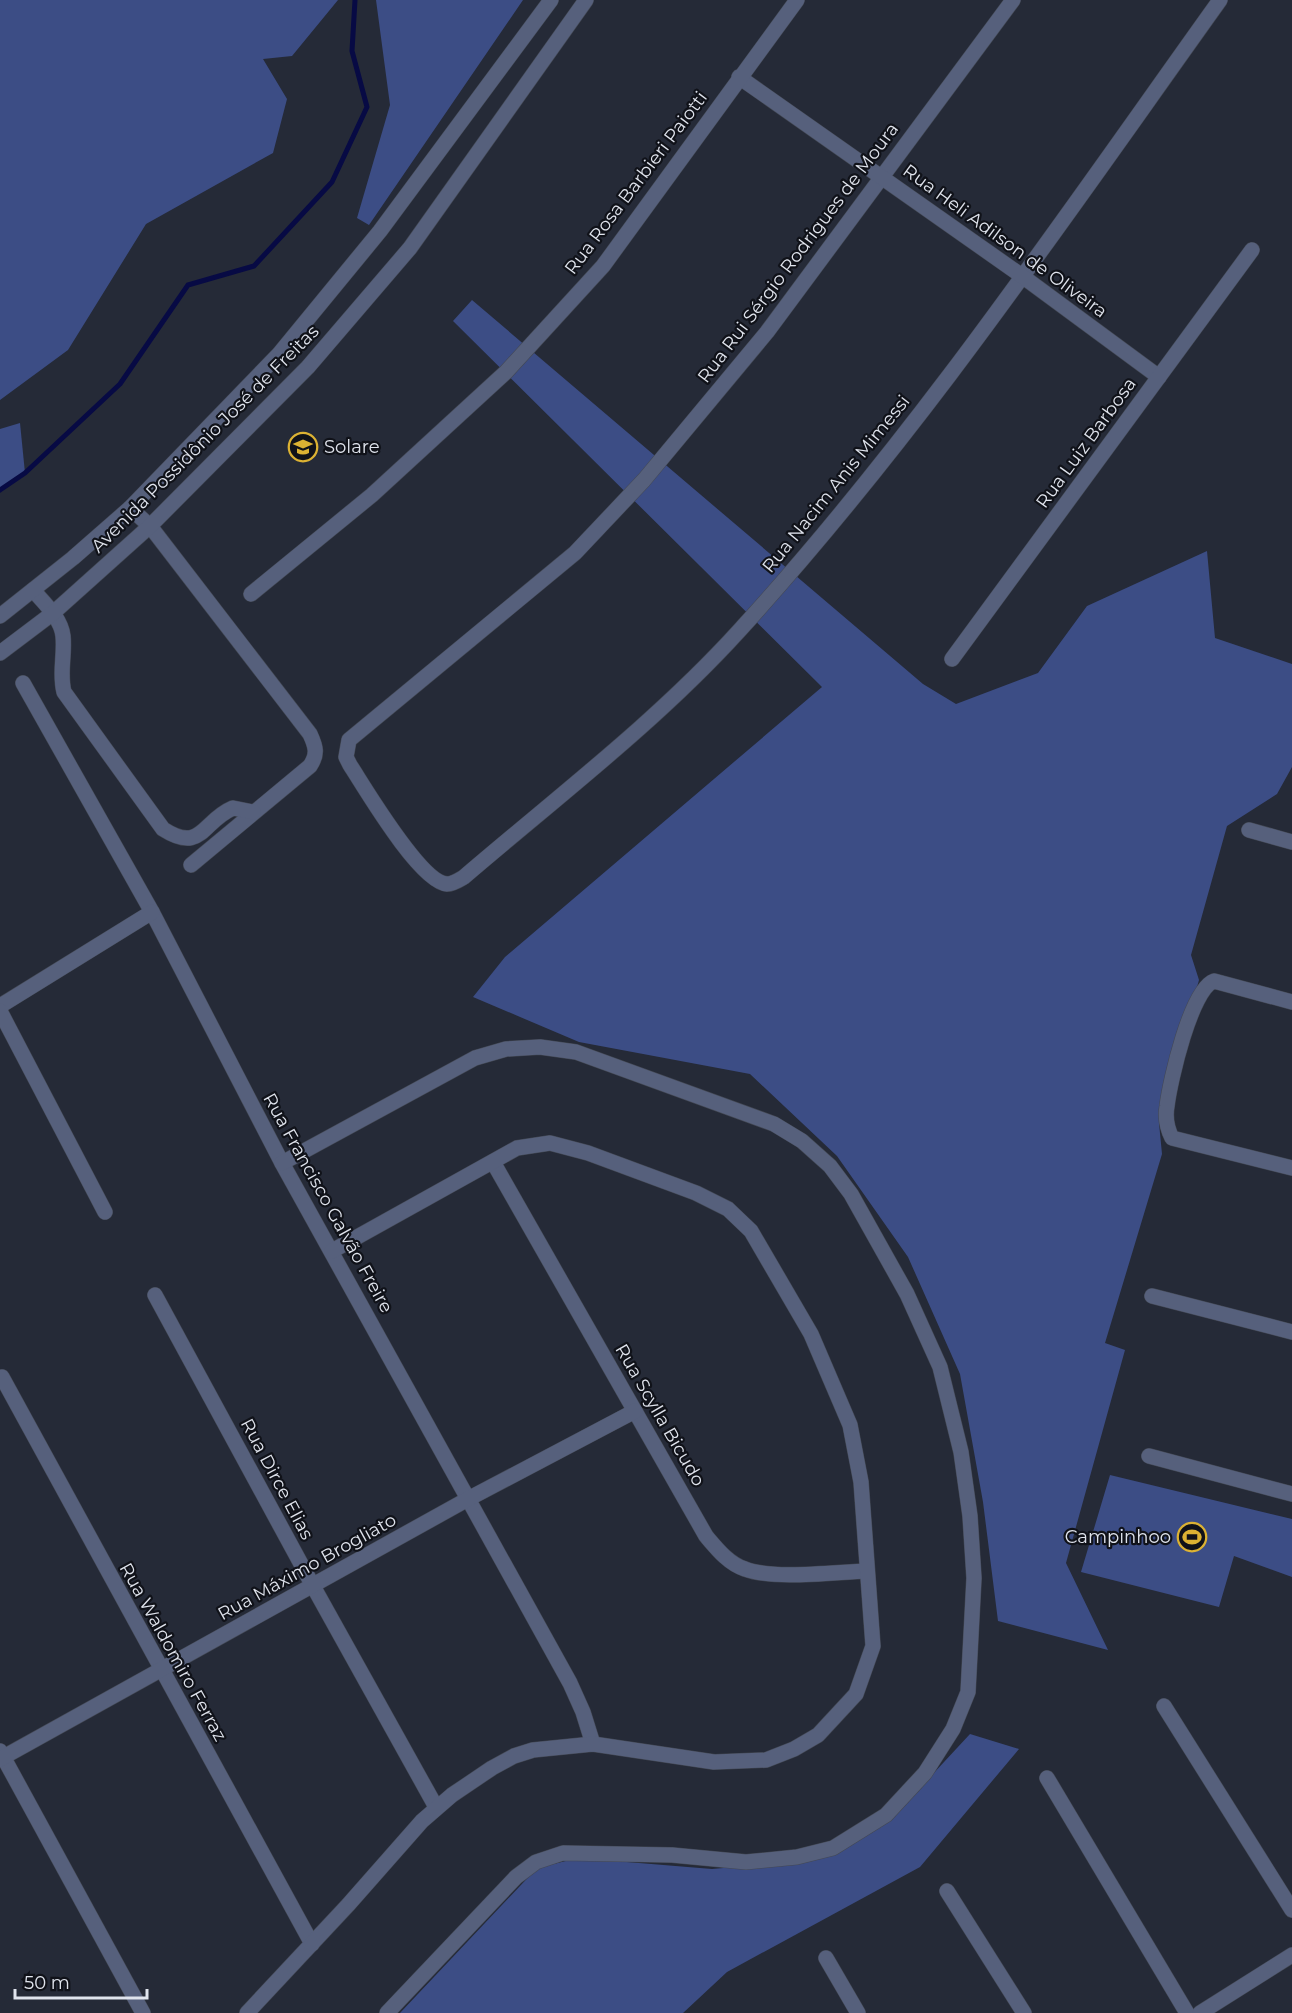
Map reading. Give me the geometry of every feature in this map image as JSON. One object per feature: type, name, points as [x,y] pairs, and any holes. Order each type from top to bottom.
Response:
[{"type":"street","name":"Avenida Possidônio José de Freitas","points":[[0,616],[130,508],[279,354],[380,231],[551,0]]},
{"type":"street","name":"Avenida Possidônio José de Freitas","points":[[0,653],[53,613],[150,526],[308,367],[410,248],[586,0]]},
{"type":"street","name":"Rua Rosa Barbieri Paiotti","points":[[251,594],[372,495],[506,372],[603,266],[797,0]]},
{"type":"street","name":"Rua Rui Sérgio Rodrigues de Moura","points":[[429,874],[397,837],[346,757],[349,740],[575,553],[628,496],[767,332],[1013,0]]},
{"type":"street","name":"Rua Nacim Anis Mimessi","points":[[429,874],[448,884],[464,877],[683,688],[738,632],[878,471],[1023,276],[1220,0]]},
{"type":"street","name":"Rua Heli Adilson de Oliveira","points":[[739,77],[1023,276],[1159,377]]},
{"type":"street","name":"Rua Luiz Barbosa","points":[[952,659],[1252,250]]},
{"type":"street","points":[[130,508],[150,526],[310,734],[316,749],[315,758],[310,766],[191,866]]},
{"type":"street","points":[[33,590],[53,613],[63,634],[60,677],[64,692],[163,829],[179,839],[190,838],[201,833],[233,808],[253,812]]},
{"type":"street","name":"Rua Francisco Galvão Freire","points":[[23,683],[152,912],[282,1163],[333,1251],[570,1683],[583,1712],[593,1744]]},
{"type":"street","points":[[1249,830],[1292,842]]},
{"type":"street","points":[[0,1006],[152,912]]},
{"type":"street","points":[[1292,1002],[1214,981],[1207,984],[1196,999],[1166,1107],[1167,1128],[1172,1138],[1292,1168]]},
{"type":"street","points":[[0,1011],[105,1212]]},
{"type":"street","points":[[282,1163],[475,1058],[506,1048],[540,1047],[576,1052],[774,1124],[802,1142],[830,1166],[851,1194],[907,1293],[940,1367],[961,1452],[970,1516],[974,1578],[971,1677],[968,1692],[953,1729],[925,1773],[886,1815],[833,1848],[797,1857],[746,1862],[672,1855],[563,1853],[551,1856],[536,1862],[516,1877],[387,2013]]},
{"type":"street","points":[[247,2013],[436,1807],[469,1782],[514,1756],[554,1746],[593,1744],[714,1762],[766,1760],[818,1736],[855,1694],[873,1646],[861,1482],[850,1425],[811,1334],[751,1231],[729,1209],[696,1193],[588,1153],[550,1143],[517,1148],[333,1251]]},
{"type":"street","name":"Rua Scylla Bicudo","points":[[494,1162],[706,1536],[723,1556],[744,1569],[762,1573],[867,1571]]},
{"type":"street","name":"Rua Dirce Elias","points":[[155,1295],[436,1807]]},
{"type":"street","points":[[1152,1296],[1292,1332]]},
{"type":"street","name":"Rua Waldomiro Ferraz","points":[[2,1377],[160,1670],[312,1944]]},
{"type":"street","name":"Rua Máximo Brogliato","points":[[1,1755],[160,1670],[468,1499],[635,1411]]},
{"type":"street","points":[[1149,1456],[1292,1494]]},
{"type":"street","points":[[1164,1706],[1292,1910]]},
{"type":"street","points":[[1,1755],[143,2013]]},
{"type":"street","points":[[1047,1778],[1187,2013]]},
{"type":"street","points":[[947,1891],[1024,2013]]},
{"type":"street","points":[[1200,2013],[1292,1955]]},
{"type":"street","points":[[826,1958],[858,2013]]},
{"type":"shaded area","points":[[0,0],[338,0],[292,56],[263,59],[287,99],[273,153],[146,224],[68,350],[0,400]]},
{"type":"shaded area","points":[[376,0],[523,0],[369,225],[357,218],[390,105]]},
{"type":"shaded area","points":[[472,300],[923,684],[956,704],[1038,673],[1087,606],[1207,551],[1215,638],[1292,664],[1292,767],[1277,794],[1227,826],[1191,955],[1199,980],[1159,1123],[1162,1154],[1105,1343],[1125,1350],[1066,1563],[1108,1650],[998,1621],[983,1502],[960,1374],[908,1257],[837,1156],[750,1074],[579,1042],[473,997],[505,957],[822,687],[453,321]]},
{"type":"shaded area","points":[[20,423],[25,473],[0,490],[0,429]]},
{"type":"shaded area","name":"Campinhoo","points":[[1110,1475],[1292,1519],[1292,1577],[1234,1556],[1219,1607],[1081,1572]]},
{"type":"shaded area","points":[[970,1734],[1019,1749],[920,1867],[727,1972],[683,2013],[400,2013],[537,1868],[578,1858],[712,1869],[807,1861],[893,1817]]},
{"type":"waterway","points":[[0,490],[25,473],[120,384],[188,285],[254,266],[332,182],[367,107],[352,51],[355,0]]},
{"type":"place","name":"Solare","points":[[303,447]]},
{"type":"place","name":"Campinhoo","points":[[1192,1537]]}]
